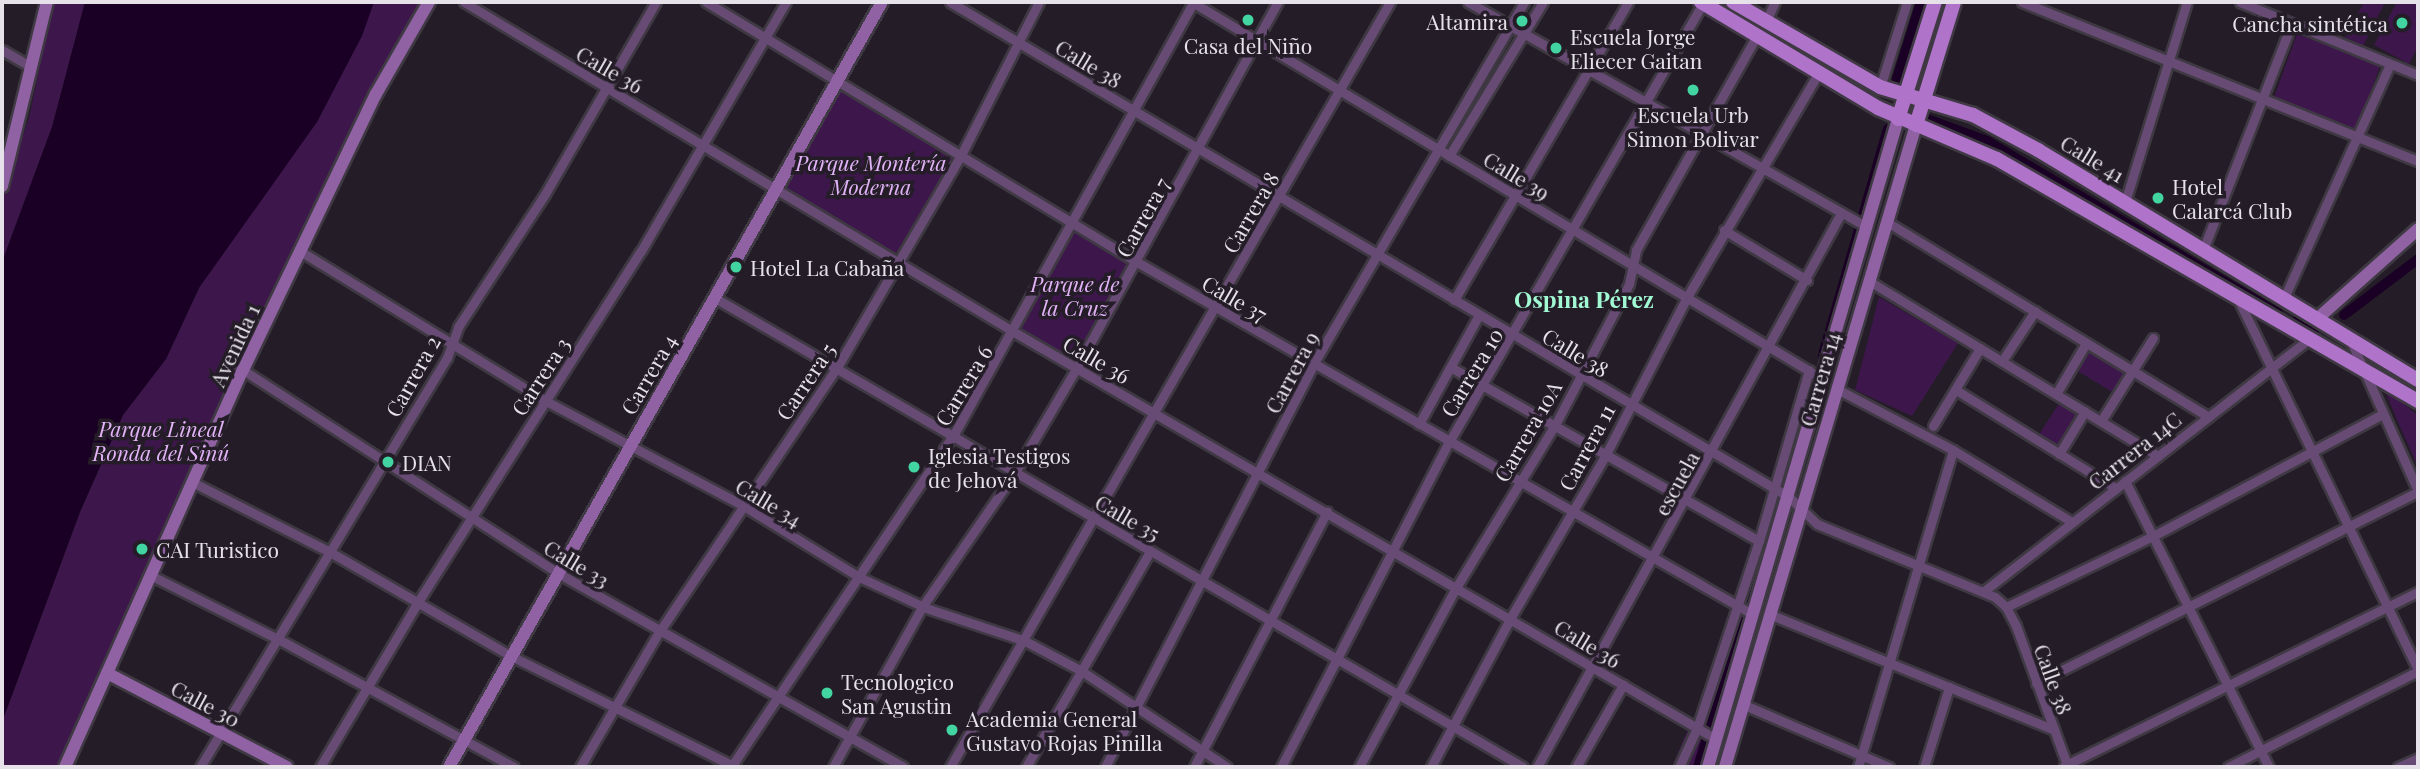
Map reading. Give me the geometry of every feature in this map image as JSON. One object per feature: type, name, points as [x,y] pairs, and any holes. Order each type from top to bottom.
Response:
[{"type":"main road","points":[[1702,2],[1898,119],[2018,170],[2239,301],[2418,401]]},
{"type":"main road","name":"Calle 41","points":[[1733,2],[1880,88],[1924,98],[1973,115],[2125,202],[2418,380]]},
{"type":"main road","name":"Carrera 14","points":[[1898,119],[1935,2]]},
{"type":"main road","name":"Carrera 14","points":[[1916,125],[1954,2]]},
{"type":"street","points":[[2,187],[47,2]]},
{"type":"street","name":"Avenida 1","points":[[65,767],[243,370],[376,94],[429,2]]},
{"type":"street","name":"Calle 36","points":[[464,2],[1014,332],[1394,549],[1713,738]]},
{"type":"street","name":"Carrera 2","points":[[201,767],[280,640],[383,461],[447,358],[458,327],[545,194],[656,2]]},
{"type":"street","name":"Calle 37","points":[[706,2],[1137,262],[1743,609]]},
{"type":"street","name":"Carrera 3","points":[[320,767],[369,690],[416,605],[704,145],[786,2]]},
{"type":"street","name":"Carrera 4","points":[[449,767],[509,655],[882,2]]},
{"type":"street","name":"Calle 38","points":[[950,2],[1781,493],[1801,513],[1817,524],[1984,591],[2006,607],[2066,766]]},
{"type":"street","name":"Carrera 5","points":[[580,767],[659,632],[836,369],[961,155],[1040,2]]},
{"type":"street","name":"Calle 39","points":[[1193,2],[1821,378]]},
{"type":"street","name":"Carrera 6","points":[[733,767],[953,436],[1075,224],[1193,2]]},
{"type":"street","name":"Carrera 7","points":[[833,767],[922,607],[1015,472],[1077,367],[1278,2]]},
{"type":"street","name":"Carrera 8","points":[[950,767],[1025,641],[1390,2]]},
{"type":"street","points":[[1468,2],[1864,226]]},
{"type":"street","name":"Carrera 9","points":[[1105,767],[1314,363],[1524,2]]},
{"type":"street","points":[[1449,156],[1543,2]]},
{"type":"street","points":[[1454,300],[1628,2]]},
{"type":"street","name":"Carrera 10","points":[[1281,767],[1449,442],[1482,383],[1514,336],[1702,2]]},
{"type":"street","points":[[1766,21],[1775,2]]},
{"type":"street","points":[[1880,88],[1907,2]]},
{"type":"street","points":[[2022,2],[2170,59],[2418,162]]},
{"type":"street","points":[[2125,202],[2186,2]]},
{"type":"street","points":[[2240,2],[2418,75]]},
{"type":"street","points":[[2203,250],[2291,24]]},
{"type":"street","name":"Carrera 10A","points":[[1359,767],[1457,586],[1519,480],[1555,425],[1629,284],[1636,250],[1704,135],[1757,35]]},
{"type":"street","points":[[2,50],[33,67]]},
{"type":"street","points":[[2284,298],[2390,64]]},
{"type":"street","name":"Carrera 11","points":[[1431,767],[1511,617],[1605,456],[1629,404],[1686,297],[1819,72]]},
{"type":"street","name":"Carrera 14","points":[[1708,767],[1743,609],[1821,378],[1898,119]]},
{"type":"street","name":"Carrera 14","points":[[1725,767],[1916,125]]},
{"type":"street","name":"escuela","points":[[1537,767],[1807,279],[1846,215]]},
{"type":"street","points":[[1887,222],[2209,417]]},
{"type":"street","points":[[2317,319],[2418,229]]},
{"type":"street","points":[[1724,230],[1807,279]]},
{"type":"street","name":"Calle 34","points":[[300,251],[544,401],[742,505],[859,578],[922,607],[1025,641],[1080,670],[1227,767]]},
{"type":"street","points":[[1869,281],[2158,456]]},
{"type":"street","name":"Calle 35","points":[[715,298],[1523,767]]},
{"type":"street","points":[[2228,767],[2418,671],[2239,301]]},
{"type":"street","points":[[2002,361],[2035,311]]},
{"type":"street","points":[[1419,424],[1479,315]]},
{"type":"street","points":[[2101,421],[2153,338]]},
{"type":"street","points":[[2036,683],[2418,491],[2350,339]]},
{"type":"street","name":"Carrera 14C","points":[[1984,591],[2308,340]]},
{"type":"street","points":[[2056,394],[2086,344]]},
{"type":"street","points":[[1933,426],[1980,348]]},
{"type":"street","points":[[1452,368],[1555,425],[1685,503],[1759,541]]},
{"type":"street","name":"Calle 33","points":[[243,370],[556,572],[904,767]]},
{"type":"street","points":[[1679,767],[1698,729],[1743,609],[1759,541],[1781,493],[1809,371]]},
{"type":"street","points":[[1837,389],[1953,450],[2072,523]]},
{"type":"street","points":[[1956,390],[2115,488]]},
{"type":"street","points":[[2059,454],[2085,411]]},
{"type":"street","points":[[2006,607],[2152,536],[2382,414]]},
{"type":"street","points":[[1858,767],[1887,662],[1953,450]]},
{"type":"street","points":[[2125,481],[2269,767]]},
{"type":"street","points":[[192,482],[330,552],[416,605],[509,655],[617,705],[733,767]]},
{"type":"street","points":[[1194,767],[1327,511]]},
{"type":"street","points":[[1026,767],[1150,551]]},
{"type":"street","points":[[152,576],[280,640],[514,767]]},
{"type":"street","points":[[2066,766],[2418,592]]},
{"type":"street","points":[[1769,614],[2054,730]]},
{"type":"street","name":"Calle 30","points":[[107,673],[287,767]]},
{"type":"street","points":[[1576,767],[1623,685]]},
{"type":"street","points":[[1924,767],[1949,687]]},
{"type":"street","points":[[1742,704],[1889,767]]},
{"type":"street","points":[[2398,767],[2418,758]]},
{"type":"green space","points":[[53,2],[85,2],[52,127],[2,262],[2,196],[29,118]]},
{"type":"green space","name":"Parque Lineal Ronda del Sinú","points":[[373,2],[420,2],[298,251],[60,767],[2,767],[2,722],[80,512],[123,415],[166,359],[199,288]]},
{"type":"green space","name":"Cancha sintética","points":[[2364,2],[2385,2],[2363,46],[2345,37]]},
{"type":"green space","name":"Cancha sintética","points":[[2397,2],[2418,2],[2418,46],[2409,64],[2374,45]]},
{"type":"green space","points":[[2297,34],[2381,64],[2357,129],[2273,99]]},
{"type":"green space","name":"Parque Montería Moderna","points":[[840,88],[954,157],[895,255],[781,187]]},
{"type":"green space","name":"Parque de la Cruz","points":[[1075,227],[1134,263],[1073,364],[1014,328]]},
{"type":"green space","points":[[1879,297],[1958,343],[1912,416],[1855,390]]},
{"type":"green space","points":[[2084,347],[2128,373],[2115,394],[2072,368]]},
{"type":"green space","points":[[2383,386],[2418,416],[2418,467],[2397,420]]},
{"type":"green space","points":[[2062,399],[2082,412],[2058,450],[2037,437]]},
{"type":"green space","points":[[1687,731],[1708,744],[1701,767],[1672,767]]},
{"type":"shaded area","points":[[85,2],[374,2],[362,36],[317,122],[199,288],[166,359],[123,415],[80,512],[2,722],[2,262],[52,127]]},
{"type":"waterway","points":[[1897,79],[1921,2]]},
{"type":"waterway","points":[[1924,118],[1987,141],[2278,313]]},
{"type":"waterway","points":[[1823,355],[1888,129]]},
{"type":"waterway","points":[[2344,315],[2418,259]]},
{"type":"waterway","points":[[2294,322],[2314,330]]},
{"type":"waterway","points":[[1698,767],[1783,490]]},
{"type":"place","name":"Casa del Niño","points":[[1248,20]]},
{"type":"place","name":"Altamira","points":[[1522,21]]},
{"type":"place","name":"Cancha sintética","points":[[2402,23]]},
{"type":"place","name":"Escuela Jorge Eliecer Gaitan","points":[[1556,48]]},
{"type":"place","name":"Escuela Urb Simon Bolivar","points":[[1693,90]]},
{"type":"place","name":"Hotel Calarcá Club","points":[[2158,198]]},
{"type":"place","name":"Hotel La Cabaña","points":[[736,267]]},
{"type":"place","name":"DIAN","points":[[388,462]]},
{"type":"place","name":"Iglesia Testigos de Jehová","points":[[914,467]]},
{"type":"place","name":"CAI Turistico","points":[[142,549]]},
{"type":"place","name":"Tecnologico San Agustin","points":[[827,693]]},
{"type":"place","name":"Academia General Gustavo Rojas Pinilla","points":[[952,730]]},
{"type":"district","name":"Ospina Pérez","points":[[1584,299]]}]
